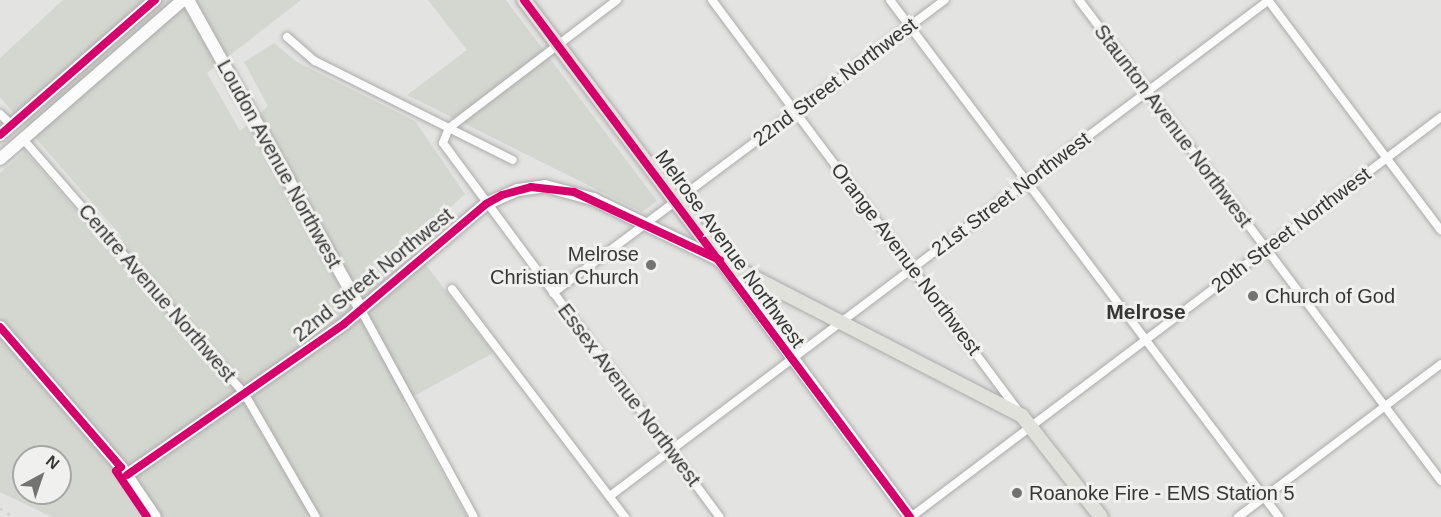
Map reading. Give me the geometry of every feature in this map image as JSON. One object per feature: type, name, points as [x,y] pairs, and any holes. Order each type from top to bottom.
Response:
[{"type":"main road","name":"Melrose Avenue Northwest","points":[[524,0],[720,260]]},
{"type":"main road","points":[[720,260],[1027,421]]},
{"type":"main road","name":"Orange Avenue Northwest","points":[[1027,421],[1101,517]]},
{"type":"street","points":[[0,135],[155,0]]},
{"type":"street","points":[[0,159],[183,0]]},
{"type":"street","name":"Loudon Avenue Northwest","points":[[188,0],[474,517]]},
{"type":"street","points":[[449,128],[617,0]]},
{"type":"street","name":"Orange Avenue Northwest","points":[[712,0],[1027,421]]},
{"type":"street","points":[[890,0],[1280,517]]},
{"type":"street","name":"22nd Street Northwest","points":[[553,293],[643,223],[944,0]]},
{"type":"street","name":"Staunton Avenue Northwest","points":[[1079,0],[1441,481]]},
{"type":"street","points":[[1269,0],[1441,230]]},
{"type":"street","name":"21st Street Northwest","points":[[610,496],[1269,0]]},
{"type":"street","points":[[287,37],[315,61],[513,160]]},
{"type":"street","points":[[0,114],[12,125]]},
{"type":"street","name":"20th Street Northwest","points":[[910,517],[1027,421],[1146,340],[1441,117]]},
{"type":"street","name":"Essex Avenue Northwest","points":[[449,128],[443,137],[444,149],[720,517]]},
{"type":"street","name":"Centre Avenue Northwest","points":[[23,139],[244,393],[316,517]]},
{"type":"street","name":"22nd Street Northwest","points":[[127,475],[361,310],[486,204],[518,190],[545,186],[593,200],[720,260]]},
{"type":"street","name":"Melrose Avenue Northwest","points":[[720,260],[791,360],[910,517]]},
{"type":"street","points":[[452,289],[626,517]]},
{"type":"street","points":[[0,327],[127,475],[155,517]]},
{"type":"street","points":[[1238,517],[1441,364]]},
{"type":"shaded area","points":[[63,0],[301,0],[207,73],[240,131],[268,106],[244,62],[274,43],[297,62],[415,121],[465,194],[410,244],[493,353],[403,402],[467,517],[52,517],[27,505],[72,505],[72,445],[12,445],[12,498],[0,492],[0,173],[25,151],[109,248],[122,237],[0,97],[0,58]]},
{"type":"shaded area","points":[[428,0],[506,0],[657,201],[642,212],[407,95],[467,50]]},
{"type":"railway","points":[[0,508],[14,517]]},
{"type":"cycle path","points":[[0,135],[155,0]]},
{"type":"cycle path","points":[[524,0],[910,517]]},
{"type":"cycle path","points":[[127,475],[344,324],[486,204],[502,195],[531,187],[574,192],[720,260]]},
{"type":"cycle path","points":[[0,327],[121,467],[116,471],[147,517]]},
{"type":"place","name":"Melrose Christian Church","points":[[651,265]]},
{"type":"place","name":"Church of God","points":[[1253,296]]},
{"type":"place","name":"Roanoke Fire - EMS Station 5","points":[[1017,493]]},
{"type":"district","name":"Melrose","points":[[1146,312]]}]
